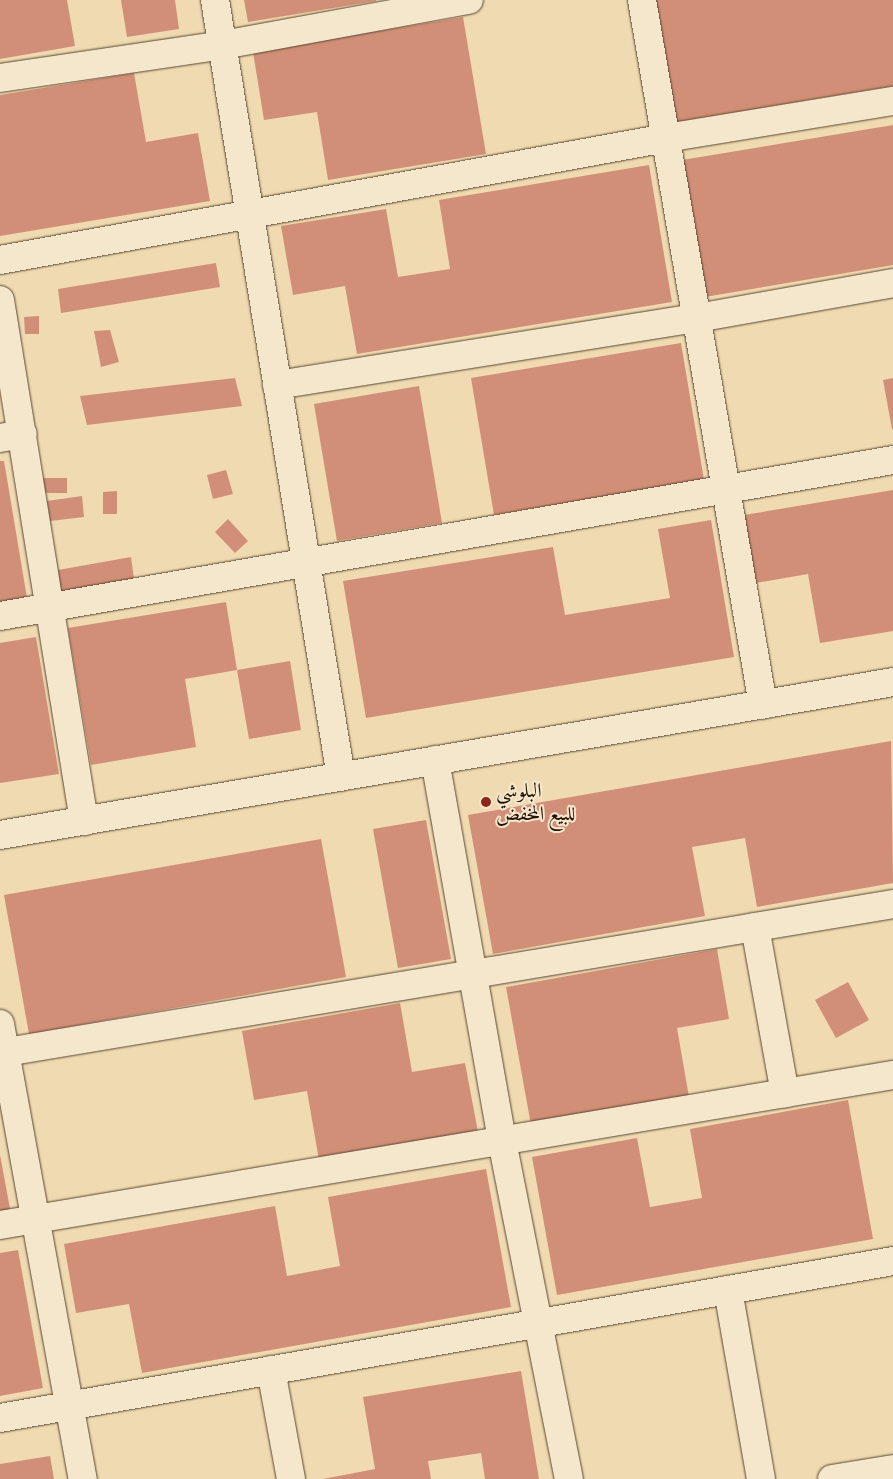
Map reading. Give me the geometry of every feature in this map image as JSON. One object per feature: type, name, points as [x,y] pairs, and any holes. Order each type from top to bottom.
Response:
[{"type":"street","points":[[215,0],[341,777]]},
{"type":"street","points":[[0,78],[223,45],[469,0]]},
{"type":"street","points":[[642,0],[763,705]]},
{"type":"street","points":[[0,260],[666,138],[893,102]]},
{"type":"street","points":[[277,385],[697,318],[893,283]]},
{"type":"street","points":[[0,300],[12,436],[47,609],[84,821]]},
{"type":"street","points":[[0,616],[893,460]]},
{"type":"street","points":[[0,835],[893,682]]},
{"type":"street","points":[[435,760],[536,1324],[569,1479]]},
{"type":"street","points":[[2,1052],[893,904]]},
{"type":"street","points":[[755,927],[786,1093]]},
{"type":"street","points":[[0,1024],[2,1052],[83,1479]]},
{"type":"street","points":[[0,1225],[893,1075]]},
{"type":"street","points":[[0,1418],[893,1261]]},
{"type":"street","points":[[728,1290],[762,1479]]},
{"type":"street","points":[[271,1370],[291,1479]]},
{"type":"street","points":[[832,1479],[893,1469]]},
{"type":"building","points":[[0,0],[67,0],[75,46],[0,59]]},
{"type":"building","points":[[121,0],[175,0],[179,29],[127,37]]},
{"type":"building","points":[[244,0],[376,0],[376,1],[248,22]]},
{"type":"building","points":[[656,0],[893,0],[893,86],[677,122]]},
{"type":"building","points":[[463,17],[486,154],[328,180],[317,112],[264,120],[253,52]]},
{"type":"building","points":[[134,73],[146,142],[198,133],[210,201],[0,236],[0,95]]},
{"type":"building","points":[[893,125],[893,265],[705,297],[682,160]]},
{"type":"building","points":[[649,165],[672,302],[357,354],[345,286],[293,295],[281,226],[386,209],[398,277],[450,269],[439,200]]},
{"type":"building","points":[[216,263],[220,287],[61,313],[58,289]]},
{"type":"building","points":[[39,316],[39,334],[25,334],[24,317]]},
{"type":"building","points":[[110,330],[119,362],[101,367],[94,331]]},
{"type":"building","points":[[681,343],[704,480],[494,515],[471,378]]},
{"type":"building","points":[[235,378],[242,406],[87,425],[80,396]]},
{"type":"building","points":[[893,378],[893,429],[892,429],[883,380]]},
{"type":"building","points":[[419,386],[442,523],[337,541],[314,404]]},
{"type":"building","points":[[0,461],[4,461],[27,598],[0,602]]},
{"type":"building","points":[[226,470],[233,494],[213,499],[207,475]]},
{"type":"building","points":[[43,478],[67,478],[67,493],[43,493]]},
{"type":"building","points":[[893,490],[893,631],[820,643],[808,574],[756,583],[744,515]]},
{"type":"building","points":[[117,491],[117,514],[103,514],[103,492]]},
{"type":"building","points":[[82,496],[84,517],[50,521],[47,501]]},
{"type":"building","points":[[228,519],[248,541],[235,553],[215,532]]},
{"type":"building","points":[[711,520],[734,657],[366,718],[343,581],[553,547],[565,615],[670,598],[658,529]]},
{"type":"building","points":[[131,557],[134,579],[61,592],[58,570]]},
{"type":"building","points":[[226,602],[237,670],[185,679],[196,747],[91,765],[68,628]]},
{"type":"building","points":[[36,637],[59,774],[0,783],[0,643]]},
{"type":"building","points":[[290,661],[301,730],[249,739],[237,670]]},
{"type":"building","points":[[891,741],[893,883],[757,907],[745,838],[692,847],[705,916],[493,954],[468,815]]},
{"type":"building","points":[[426,820],[451,959],[398,968],[373,829]]},
{"type":"building","points":[[321,839],[346,977],[29,1034],[4,895]]},
{"type":"building","points":[[717,949],[729,1019],[677,1028],[689,1097],[531,1125],[506,987]]},
{"type":"building","points":[[848,982],[869,1020],[836,1038],[815,1000]]},
{"type":"building","points":[[400,1003],[412,1072],[465,1063],[478,1132],[319,1160],[307,1091],[254,1100],[242,1031]]},
{"type":"building","points":[[848,1100],[873,1239],[557,1295],[532,1157],[637,1138],[650,1207],[702,1198],[690,1129]]},
{"type":"building","points":[[0,1155],[11,1214],[0,1216]]},
{"type":"building","points":[[486,1169],[511,1307],[142,1373],[129,1304],[76,1313],[64,1244],[275,1206],[287,1276],[340,1266],[328,1197]]},
{"type":"building","points":[[18,1250],[43,1388],[0,1396],[0,1253]]},
{"type":"building","points":[[521,1371],[539,1479],[485,1479],[481,1453],[428,1461],[431,1479],[323,1479],[375,1469],[363,1397]]},
{"type":"building","points":[[50,1456],[54,1479],[0,1479],[0,1464]]},
{"type":"place","name":"البلوشي للبيع المخفض","points":[[486,802]]}]
